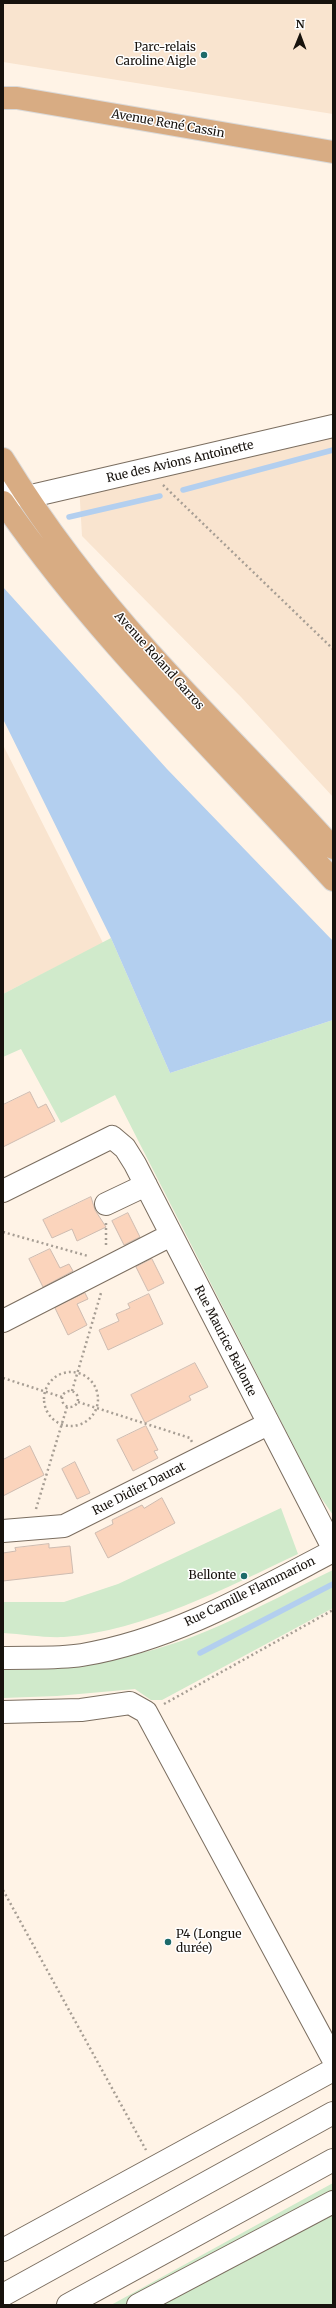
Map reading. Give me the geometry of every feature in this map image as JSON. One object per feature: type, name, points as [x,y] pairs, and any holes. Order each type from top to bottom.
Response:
[{"type":"main road","name":"Avenue René Cassin","points":[[8,97],[333,152]]},
{"type":"main road","name":"Avenue Roland Garros","points":[[3,459],[27,497],[98,591],[149,652],[333,848]]},
{"type":"main road","name":"Avenue Roland Garros","points":[[3,502],[58,576],[131,665],[333,880]]},
{"type":"street","name":"Rue des Avions Antoinette","points":[[27,497],[333,426]]},
{"type":"street","points":[[3,475],[15,492],[27,497]]},
{"type":"street","points":[[3,502],[16,509],[90,597],[149,652]]},
{"type":"street","name":"Rue Maurice Bellonte","points":[[3,1191],[112,1137],[125,1148],[146,1185],[333,1550]]},
{"type":"street","points":[[106,1204],[146,1185]]},
{"type":"street","points":[[3,1321],[171,1235]]},
{"type":"street","name":"Rue Didier Daurat","points":[[3,1531],[64,1526],[268,1424]]},
{"type":"street","name":"Rue Camille Flammarion","points":[[3,1658],[81,1655],[144,1641],[223,1608],[333,1550]]},
{"type":"street","points":[[3,1712],[80,1710],[130,1703],[146,1712],[333,2059]]},
{"type":"street","points":[[3,2250],[333,2070]]},
{"type":"street","points":[[3,2295],[333,2114]]},
{"type":"street","points":[[68,2305],[333,2160]]},
{"type":"street","points":[[138,2305],[333,2202]]},
{"type":"path","points":[[147,470],[333,649]]},
{"type":"path","points":[[72,1391],[110,1267],[105,1240],[106,1204]]},
{"type":"path","points":[[3,1232],[80,1252],[110,1267]]},
{"type":"path","points":[[67,1373],[77,1373],[87,1378],[94,1386],[97,1397],[96,1408],[91,1417],[82,1423],[72,1426],[62,1424],[53,1419],[47,1411],[44,1402],[45,1392],[50,1382],[58,1376],[67,1373]]},
{"type":"path","points":[[3,1378],[62,1397]]},
{"type":"path","points":[[72,1391],[77,1394],[78,1402],[74,1406],[67,1406],[63,1403],[62,1397],[66,1392],[72,1391]]},
{"type":"path","points":[[78,1402],[190,1438],[200,1458]]},
{"type":"path","points":[[30,1529],[67,1406]]},
{"type":"path","points":[[162,1705],[333,1610]]},
{"type":"path","points":[[3,1890],[154,2167]]},
{"type":"shaded area","points":[[3,3],[333,3],[333,114],[3,62]]},
{"type":"shaded area","points":[[333,418],[333,797],[241,697],[82,536],[79,484]]},
{"type":"shaded area","points":[[3,745],[103,943],[3,994]]},
{"type":"green space","points":[[111,938],[170,1073],[333,1020],[333,1515],[317,1492],[115,1095],[61,1123],[21,1049],[3,1057],[3,994]]},
{"type":"green space","points":[[281,1508],[298,1554],[243,1580],[184,1606],[154,1617],[94,1633],[56,1637],[3,1633],[3,1602],[64,1602],[118,1584]]},
{"type":"green space","points":[[333,1570],[333,1608],[162,1700],[151,1700],[135,1689],[57,1696],[3,1698],[3,1670],[87,1664],[142,1653],[169,1645],[221,1625]]},
{"type":"green space","points":[[333,2183],[333,2305],[111,2305]]},
{"type":"water","points":[[3,587],[167,769],[333,941],[333,1020],[170,1073],[111,938],[3,719]]},
{"type":"building","points":[[30,1092],[38,1108],[46,1104],[55,1121],[3,1147],[3,1105]]},
{"type":"building","points":[[91,1197],[95,1210],[106,1227],[77,1241],[72,1229],[52,1238],[43,1220]]},
{"type":"building","points":[[128,1213],[140,1237],[124,1245],[112,1221]]},
{"type":"building","points":[[50,1249],[60,1268],[69,1264],[73,1271],[43,1287],[29,1259]]},
{"type":"building","points":[[152,1259],[164,1283],[148,1291],[136,1267]]},
{"type":"building","points":[[85,1293],[88,1299],[77,1304],[87,1325],[68,1335],[55,1308]]},
{"type":"building","points":[[149,1294],[163,1324],[108,1350],[99,1330],[119,1321],[116,1314],[130,1308],[128,1304]]},
{"type":"building","points":[[195,1363],[208,1387],[189,1396],[191,1400],[145,1423],[131,1395]]},
{"type":"building","points":[[146,1426],[158,1450],[154,1451],[158,1458],[133,1471],[117,1440]]},
{"type":"building","points":[[30,1446],[44,1475],[3,1496],[3,1460]]},
{"type":"building","points":[[75,1462],[90,1493],[77,1499],[62,1469]]},
{"type":"building","points":[[162,1498],[175,1523],[108,1558],[95,1533],[113,1524],[112,1520],[142,1505],[144,1508]]},
{"type":"building","points":[[49,1544],[49,1548],[70,1546],[73,1573],[3,1581],[3,1553],[16,1551],[15,1548]]},
{"type":"waterway","points":[[183,490],[333,450]]},
{"type":"waterway","points":[[69,517],[160,496]]},
{"type":"waterway","points":[[200,1653],[333,1584]]},
{"type":"place","name":"Parc-relais Caroline Aigle","points":[[204,55]]},
{"type":"place","name":"Bellonte","points":[[244,1576]]},
{"type":"place","name":"P4 (Longue durée)","points":[[168,1942]]}]
